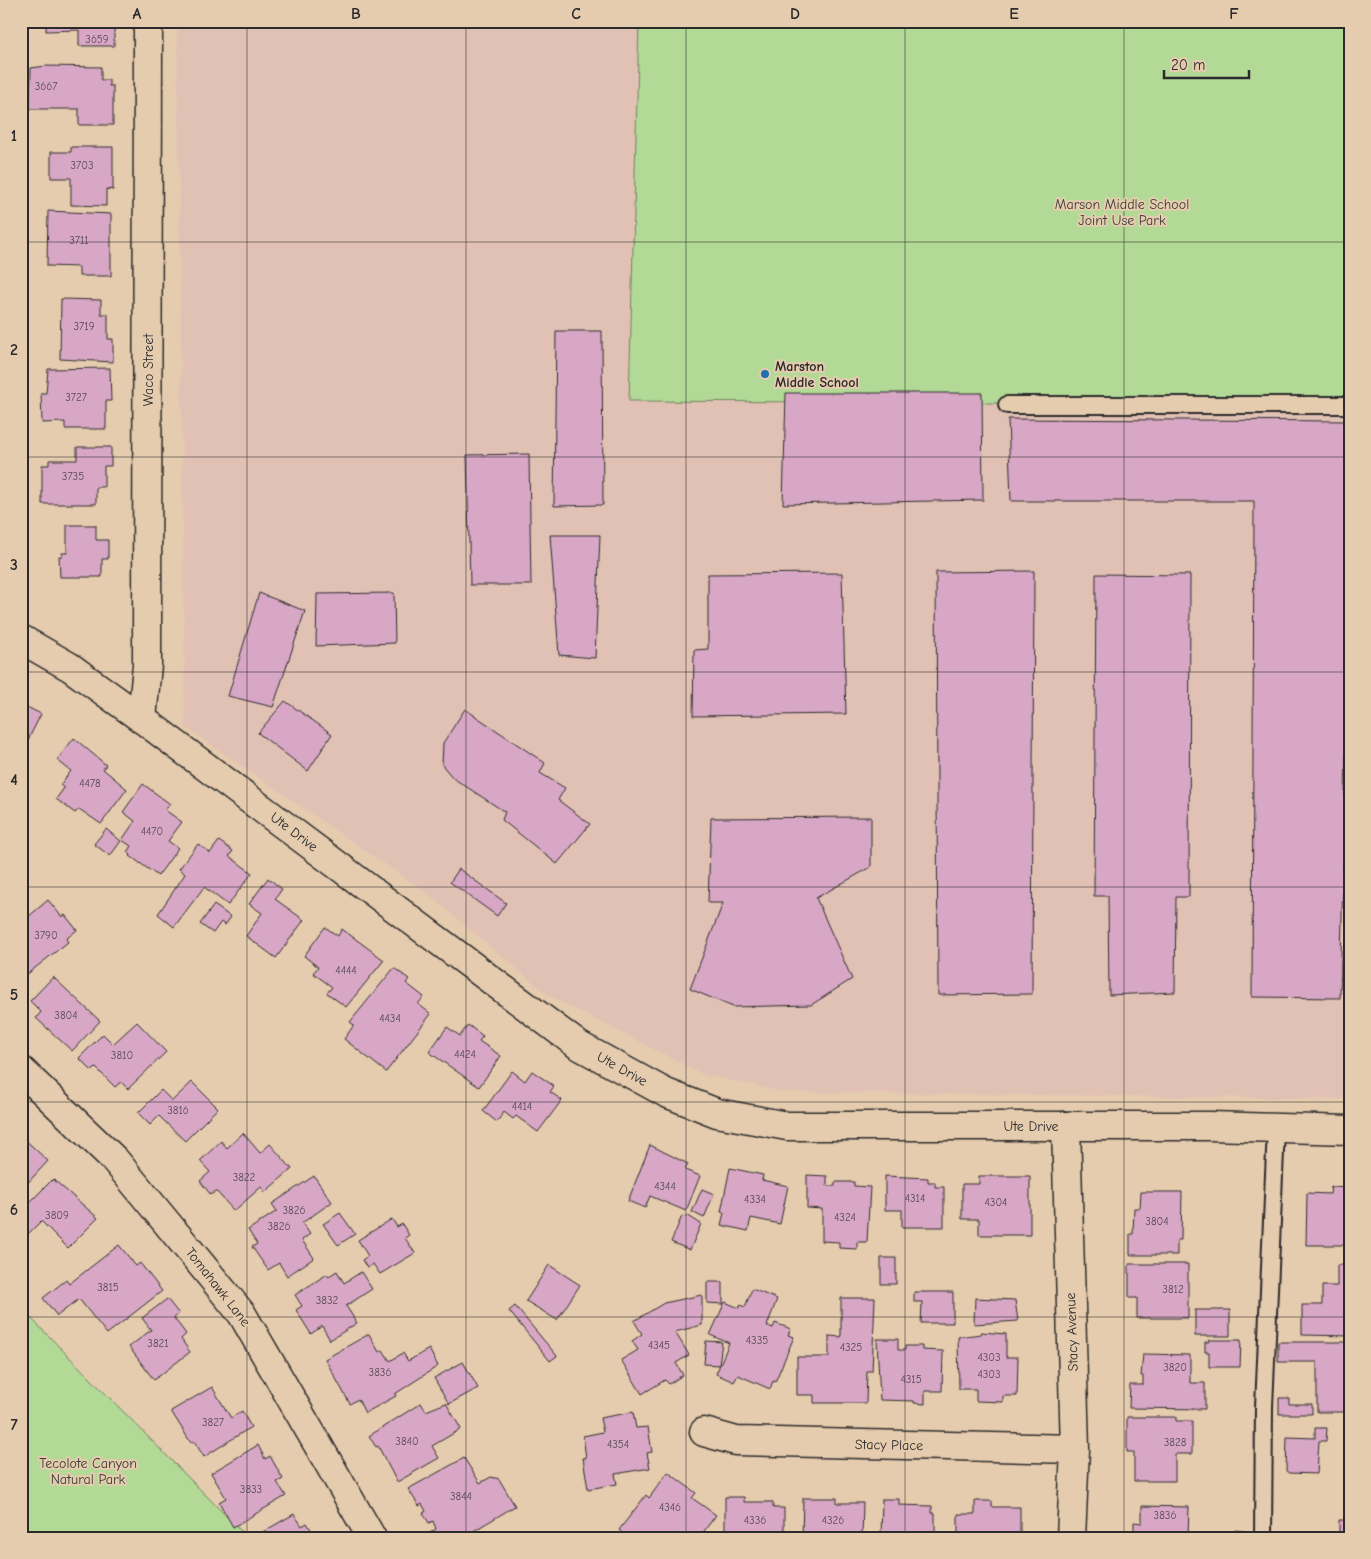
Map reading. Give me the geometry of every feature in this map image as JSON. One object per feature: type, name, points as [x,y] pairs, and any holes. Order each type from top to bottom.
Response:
[{"type":"street","name":"Waco Street","points":[[142,719],[147,665],[148,21]]},
{"type":"street","name":"Ute Drive","points":[[21,640],[70,667],[142,719],[578,1045],[666,1093],[717,1113],[787,1126],[1066,1126],[1350,1130]]},
{"type":"street","name":"Tomahawk Lane","points":[[21,1070],[115,1160],[242,1314],[372,1538]]},
{"type":"street","name":"Stacy Avenue","points":[[1066,1126],[1075,1449],[1071,1538]]},
{"type":"street","name":"Stacy Place","points":[[704,1432],[736,1441],[1075,1449]]},
{"type":"lane","points":[[1007,405],[1350,405]]},
{"type":"lane","points":[[1263,1538],[1264,1407],[1276,1128]]},
{"type":"shaded area","name":"Marston Middle School","points":[[177,21],[1350,21],[1350,1099],[783,1092],[704,1075],[549,996],[425,892],[185,727]]},
{"type":"green space","name":"Marson Middle School Joint Use Park","points":[[639,21],[1350,21],[1350,405],[629,401]]},
{"type":"green space","name":"Tecolote Canyon Natural Park","points":[[21,1308],[248,1538],[21,1538]]},
{"type":"building","points":[[46,21],[109,21],[109,29],[114,29],[114,46],[79,46],[79,30],[46,31]]},
{"type":"building","points":[[46,66],[101,67],[101,80],[109,80],[109,86],[113,86],[113,125],[79,125],[79,109],[30,109],[31,68]]},
{"type":"building","points":[[71,147],[113,147],[113,190],[106,189],[106,206],[71,205],[71,178],[51,178],[51,152],[71,152]]},
{"type":"building","points":[[48,211],[111,214],[111,276],[79,276],[79,267],[47,266]]},
{"type":"building","points":[[61,299],[101,300],[101,314],[108,314],[108,339],[113,339],[113,362],[60,359]]},
{"type":"building","points":[[556,331],[602,331],[603,505],[554,506]]},
{"type":"building","points":[[110,368],[111,401],[106,401],[106,429],[65,429],[65,422],[42,423],[41,393],[46,393],[48,369]]},
{"type":"building","points":[[786,393],[982,393],[983,500],[783,504]]},
{"type":"building","points":[[1008,419],[1350,421],[1350,594],[1340,998],[1252,997],[1254,501],[1011,501]]},
{"type":"building","points":[[77,447],[111,447],[111,466],[104,466],[104,487],[96,487],[96,504],[42,504],[42,465],[49,465],[49,460],[77,460]]},
{"type":"building","points":[[529,454],[531,585],[470,585],[467,455]]},
{"type":"building","points":[[67,525],[96,525],[96,540],[108,540],[108,559],[102,559],[102,577],[60,577],[59,556],[62,556],[62,553],[67,553]]},
{"type":"building","points":[[550,535],[600,535],[595,658],[559,655]]},
{"type":"building","points":[[1034,571],[1032,994],[938,995],[936,572]]},
{"type":"building","points":[[842,573],[846,714],[693,716],[694,650],[708,649],[708,574]]},
{"type":"building","points":[[1096,574],[1190,575],[1189,897],[1176,897],[1175,992],[1109,995],[1108,896],[1094,896]]},
{"type":"building","points":[[259,593],[305,611],[273,707],[228,696]]},
{"type":"building","points":[[394,593],[395,643],[316,646],[317,594]]},
{"type":"building","points":[[21,699],[25,701],[23,705],[41,714],[21,754]]},
{"type":"building","points":[[285,701],[332,734],[308,771],[258,733]]},
{"type":"building","points":[[465,709],[545,763],[540,773],[565,788],[558,800],[590,824],[557,864],[502,820],[505,812],[453,778],[442,765],[443,743]]},
{"type":"building","points":[[74,738],[106,765],[103,769],[127,789],[101,824],[79,809],[75,813],[56,799],[64,788],[60,785],[71,771],[57,760]]},
{"type":"building","points":[[143,784],[170,804],[165,810],[182,822],[168,841],[178,848],[158,876],[130,856],[127,852],[131,846],[122,840],[135,821],[123,812]]},
{"type":"building","points":[[871,817],[871,867],[816,898],[852,979],[811,1005],[733,1007],[690,989],[723,903],[708,903],[711,818]]},
{"type":"building","points":[[106,829],[121,841],[110,856],[94,844]]},
{"type":"building","points":[[219,841],[233,851],[229,856],[252,873],[228,905],[204,887],[174,927],[158,914],[185,874],[179,869],[198,844],[210,853]]},
{"type":"building","points":[[459,869],[506,903],[497,916],[450,882]]},
{"type":"building","points":[[268,878],[282,889],[275,899],[304,920],[276,958],[246,936],[262,913],[249,904]]},
{"type":"building","points":[[48,900],[62,917],[65,915],[77,930],[66,939],[68,942],[21,979],[21,923]]},
{"type":"building","points":[[214,905],[231,917],[225,925],[221,922],[213,933],[200,924]]},
{"type":"building","points":[[325,927],[338,936],[342,929],[384,960],[346,1007],[327,993],[332,987],[313,973],[318,967],[304,956]]},
{"type":"building","points":[[394,968],[409,979],[406,983],[424,997],[418,1004],[431,1014],[386,1072],[344,1039],[354,1025],[350,1022]]},
{"type":"building","points":[[53,977],[100,1021],[72,1051],[36,1018],[41,1012],[30,1001]]},
{"type":"building","points":[[137,1022],[166,1052],[128,1089],[121,1082],[115,1087],[96,1068],[92,1071],[79,1058],[103,1034],[113,1044]]},
{"type":"building","points":[[468,1025],[483,1036],[479,1041],[501,1056],[479,1087],[429,1052],[447,1027],[460,1036]]},
{"type":"building","points":[[512,1071],[525,1081],[532,1071],[554,1086],[550,1092],[562,1100],[538,1132],[516,1116],[513,1119],[504,1112],[497,1122],[483,1111]]},
{"type":"building","points":[[192,1082],[218,1108],[185,1141],[159,1116],[150,1125],[138,1113],[161,1090],[172,1101]]},
{"type":"building","points":[[243,1133],[260,1153],[270,1144],[292,1169],[265,1192],[261,1187],[234,1211],[216,1191],[211,1195],[200,1181],[210,1172],[200,1161],[221,1141],[227,1148]]},
{"type":"building","points":[[21,1136],[48,1161],[21,1190]]},
{"type":"building","points":[[650,1145],[688,1164],[685,1170],[700,1176],[686,1211],[650,1196],[645,1208],[628,1201]]},
{"type":"building","points":[[730,1168],[763,1175],[762,1180],[788,1186],[780,1224],[751,1218],[748,1231],[721,1225],[724,1213],[721,1212]]},
{"type":"building","points":[[807,1175],[827,1176],[827,1186],[835,1186],[835,1182],[854,1182],[854,1186],[870,1187],[867,1242],[857,1242],[857,1249],[839,1248],[839,1242],[822,1241],[822,1209],[807,1208]]},
{"type":"building","points":[[314,1176],[332,1202],[302,1223],[310,1234],[302,1240],[314,1258],[287,1276],[279,1263],[268,1270],[252,1247],[257,1244],[248,1230],[277,1211],[272,1204]]},
{"type":"building","points":[[885,1176],[928,1178],[928,1182],[935,1182],[935,1187],[944,1187],[944,1227],[902,1227],[902,1210],[885,1210]]},
{"type":"building","points":[[979,1176],[1030,1176],[1030,1235],[979,1235],[979,1219],[962,1219],[962,1184],[979,1184]]},
{"type":"building","points":[[53,1179],[98,1218],[68,1248],[41,1221],[27,1235],[21,1230],[21,1211]]},
{"type":"building","points":[[1331,1187],[1350,1188],[1350,1231],[1347,1231],[1346,1245],[1306,1245],[1307,1193],[1330,1194]]},
{"type":"building","points":[[702,1189],[714,1194],[704,1218],[692,1212]]},
{"type":"building","points":[[1141,1192],[1182,1192],[1181,1240],[1177,1240],[1177,1255],[1130,1255],[1130,1234],[1133,1234],[1134,1208],[1140,1208]]},
{"type":"building","points":[[340,1213],[355,1234],[338,1245],[323,1224]]},
{"type":"building","points":[[687,1215],[701,1224],[690,1250],[671,1242],[682,1216],[686,1217]]},
{"type":"building","points":[[392,1219],[397,1227],[402,1224],[409,1235],[405,1238],[415,1253],[380,1274],[373,1264],[367,1268],[362,1260],[368,1256],[358,1240]]},
{"type":"building","points":[[119,1245],[136,1266],[140,1263],[162,1291],[107,1334],[79,1299],[57,1316],[43,1298],[66,1280],[69,1284]]},
{"type":"building","points":[[881,1258],[896,1258],[896,1284],[881,1284]]},
{"type":"building","points":[[1129,1264],[1188,1264],[1188,1318],[1137,1318],[1137,1298],[1129,1298]]},
{"type":"building","points":[[549,1265],[580,1285],[557,1320],[526,1301]]},
{"type":"building","points":[[1337,1265],[1350,1265],[1350,1336],[1302,1335],[1302,1305],[1322,1305],[1322,1286],[1337,1286]]},
{"type":"building","points":[[337,1271],[344,1283],[361,1272],[372,1289],[346,1306],[357,1323],[330,1340],[322,1326],[311,1334],[296,1310],[302,1306],[295,1295],[327,1274],[329,1276]]},
{"type":"building","points":[[707,1282],[723,1282],[723,1304],[707,1303]]},
{"type":"building","points":[[752,1289],[777,1299],[767,1326],[773,1328],[775,1323],[791,1329],[788,1335],[794,1337],[775,1382],[773,1381],[770,1389],[738,1375],[734,1382],[716,1374],[729,1343],[710,1335],[725,1302],[739,1308],[740,1305],[745,1307]]},
{"type":"building","points":[[914,1292],[953,1292],[953,1323],[921,1323],[922,1302],[914,1302]]},
{"type":"building","points":[[702,1295],[702,1325],[675,1332],[689,1355],[676,1363],[683,1375],[669,1384],[665,1380],[642,1394],[621,1360],[638,1350],[632,1341],[642,1334],[634,1321],[664,1303]]},
{"type":"building","points":[[841,1298],[875,1298],[872,1371],[867,1371],[866,1403],[814,1403],[814,1395],[797,1395],[797,1357],[829,1357],[829,1336],[841,1337]]},
{"type":"building","points":[[975,1298],[1015,1300],[1018,1321],[974,1324]]},
{"type":"building","points":[[167,1299],[179,1314],[174,1318],[186,1334],[181,1339],[190,1352],[154,1380],[129,1347],[151,1330],[142,1318]]},
{"type":"building","points":[[515,1306],[557,1356],[550,1361],[509,1311]]},
{"type":"building","points":[[1195,1310],[1230,1310],[1230,1336],[1195,1336]]},
{"type":"building","points":[[981,1332],[1006,1334],[1006,1357],[1018,1357],[1017,1396],[1003,1396],[1003,1402],[976,1401],[976,1389],[959,1389],[958,1337],[981,1334]]},
{"type":"building","points":[[369,1334],[379,1352],[383,1350],[390,1361],[403,1353],[408,1361],[429,1349],[438,1366],[395,1394],[396,1396],[365,1413],[358,1399],[350,1404],[325,1359]]},
{"type":"building","points":[[877,1339],[898,1339],[898,1350],[905,1350],[905,1346],[922,1346],[922,1350],[943,1351],[942,1391],[925,1391],[925,1404],[914,1403],[914,1401],[880,1400]]},
{"type":"building","points":[[1209,1340],[1241,1340],[1240,1367],[1209,1367],[1209,1352],[1205,1352],[1205,1342],[1209,1342]]},
{"type":"building","points":[[706,1341],[722,1342],[719,1365],[704,1364]]},
{"type":"building","points":[[1278,1342],[1346,1342],[1346,1365],[1350,1365],[1350,1412],[1317,1412],[1317,1362],[1278,1362]]},
{"type":"building","points":[[1143,1354],[1190,1355],[1190,1383],[1205,1383],[1205,1409],[1129,1408],[1130,1385],[1143,1385],[1143,1376],[1141,1376]]},
{"type":"building","points":[[463,1362],[478,1388],[449,1404],[434,1378]]},
{"type":"building","points":[[212,1387],[231,1418],[242,1411],[251,1427],[204,1457],[194,1441],[191,1443],[171,1411]]},
{"type":"building","points":[[1279,1398],[1289,1398],[1289,1404],[1312,1404],[1312,1414],[1279,1414]]},
{"type":"building","points":[[421,1403],[426,1411],[446,1403],[461,1429],[432,1446],[439,1458],[397,1482],[378,1446],[376,1447],[369,1436]]},
{"type":"building","points":[[633,1412],[636,1428],[648,1427],[652,1452],[647,1453],[650,1468],[615,1474],[617,1484],[588,1489],[583,1458],[586,1458],[583,1436],[603,1432],[600,1418]]},
{"type":"building","points":[[1127,1417],[1176,1417],[1176,1421],[1192,1421],[1192,1454],[1175,1454],[1175,1481],[1134,1481],[1134,1452],[1127,1452]]},
{"type":"building","points":[[1315,1428],[1327,1428],[1326,1441],[1319,1441],[1317,1474],[1289,1473],[1286,1471],[1287,1437],[1315,1438]]},
{"type":"building","points":[[258,1445],[265,1459],[270,1456],[283,1479],[277,1482],[286,1496],[233,1527],[219,1502],[226,1498],[211,1473]]},
{"type":"building","points":[[464,1458],[480,1483],[491,1477],[499,1479],[515,1506],[462,1538],[430,1538],[428,1534],[436,1529],[433,1521],[429,1523],[423,1513],[426,1511],[422,1504],[419,1506],[408,1489]]},
{"type":"building","points":[[668,1472],[696,1493],[692,1498],[716,1515],[699,1538],[628,1538],[619,1530],[646,1495],[649,1498]]},
{"type":"building","points":[[725,1497],[744,1497],[744,1502],[773,1502],[773,1508],[784,1508],[784,1538],[735,1538],[735,1532],[725,1532]]},
{"type":"building","points":[[803,1498],[837,1498],[837,1503],[863,1503],[862,1538],[802,1538]]},
{"type":"building","points":[[882,1499],[899,1499],[899,1505],[932,1506],[932,1513],[935,1513],[935,1538],[881,1538]]},
{"type":"building","points":[[975,1501],[992,1501],[992,1507],[1020,1507],[1020,1538],[958,1538],[958,1514],[975,1514]]},
{"type":"building","points":[[1142,1506],[1189,1507],[1188,1538],[1134,1538],[1134,1522],[1142,1523]]},
{"type":"building","points":[[294,1514],[302,1526],[307,1523],[316,1538],[264,1538],[261,1533]]},
{"type":"building","points":[[1339,1520],[1350,1520],[1350,1538],[1339,1538]]},
{"type":"building","points":[[1235,1530],[1244,1531],[1244,1538],[1213,1538],[1213,1535],[1234,1536]]},
{"type":"place","name":"Marston Middle School","points":[[765,374]]}]
